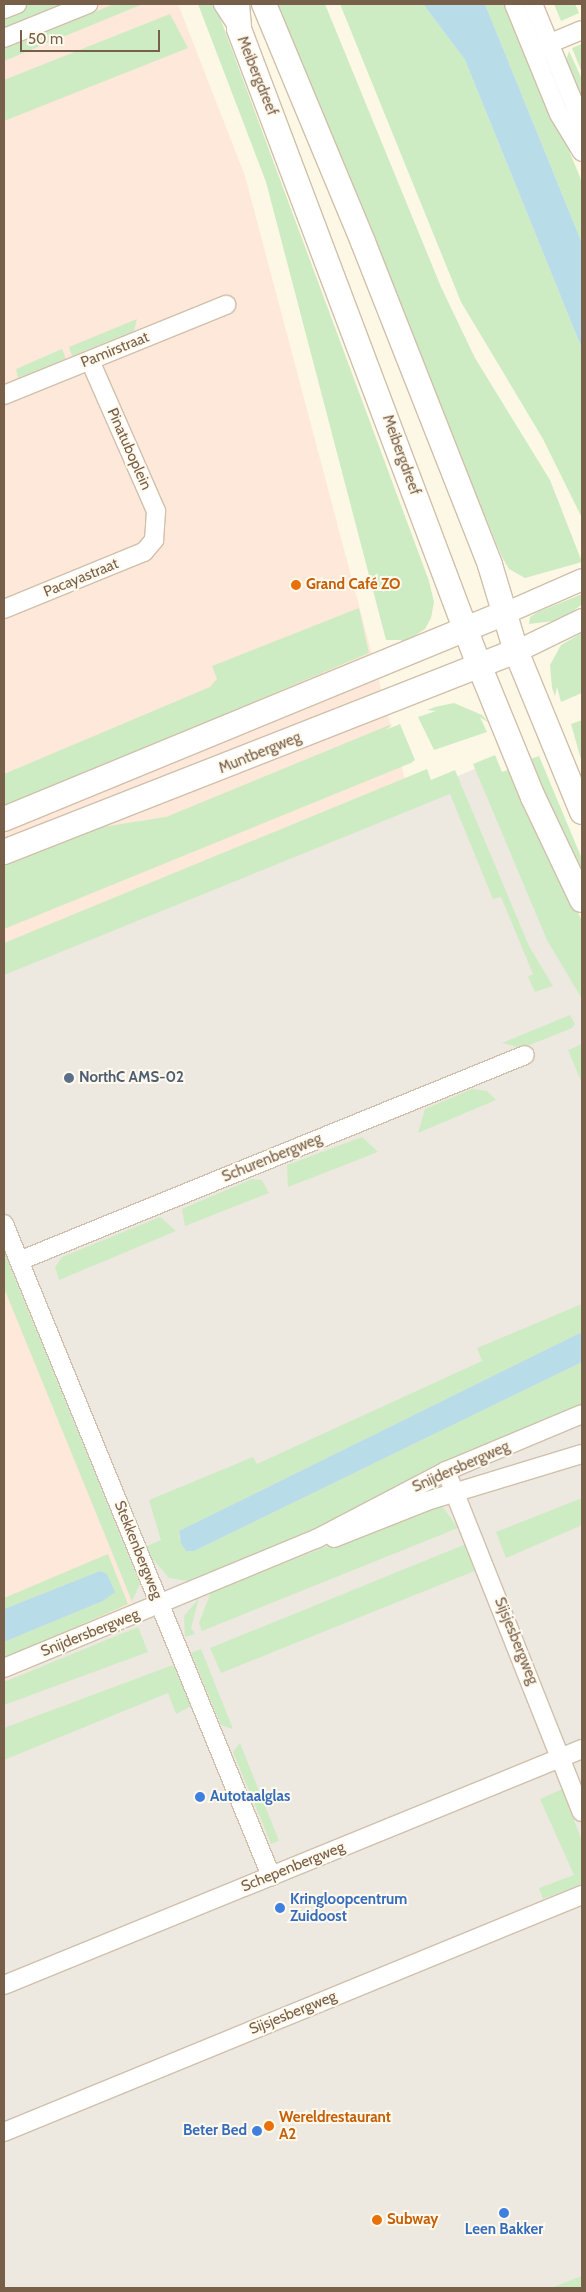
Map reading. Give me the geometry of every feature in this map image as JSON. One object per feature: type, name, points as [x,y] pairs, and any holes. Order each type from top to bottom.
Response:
[{"type":"main road","name":"Meibergdreef","points":[[237,4],[239,29],[479,665],[533,797],[582,900]]},
{"type":"main road","points":[[264,4],[490,565],[502,614],[582,812]]},
{"type":"main road","points":[[4,819],[502,614]]},
{"type":"main road","name":"Muntbergweg","points":[[4,852],[516,651]]},
{"type":"street","points":[[4,9],[17,4]]},
{"type":"street","points":[[4,38],[88,4]]},
{"type":"street","points":[[224,4],[239,29]]},
{"type":"street","points":[[514,4],[559,114],[582,152]]},
{"type":"street","points":[[533,4],[550,43],[582,136]]},
{"type":"street","points":[[533,50],[582,30]]},
{"type":"street","name":"Pamirstraat","points":[[4,396],[226,305]]},
{"type":"street","name":"Pinatuboplein","points":[[90,361],[156,511],[154,540]]},
{"type":"street","name":"Pacayastraat","points":[[4,609],[144,552],[154,540]]},
{"type":"street","points":[[502,614],[582,579]]},
{"type":"street","points":[[516,651],[582,619]]},
{"type":"street","name":"Schurenbergweg","points":[[19,1262],[525,1055]]},
{"type":"street","name":"Stekkenbergweg","points":[[4,1224],[272,1876]]},
{"type":"street","name":"Snijdersbergweg","points":[[4,1668],[316,1539],[446,1471],[582,1414]]},
{"type":"street","name":"Snijdersbergweg","points":[[316,1539],[337,1537],[456,1492],[582,1454]]},
{"type":"street","name":"Sijsjesbergweg","points":[[446,1471],[456,1492],[582,1812]]},
{"type":"street","name":"Schepenbergweg","points":[[4,1985],[582,1749]]},
{"type":"street","name":"Sijsjesbergweg","points":[[4,2132],[582,1895]]},
{"type":"shaded area","points":[[4,4],[178,4],[245,176],[411,802],[582,2288],[4,2288]]},
{"type":"shaded area","points":[[491,762],[582,958],[582,2288],[4,2288],[4,1681],[138,1619],[4,1278],[4,968]]},
{"type":"green space","points":[[29,4],[62,4],[4,28],[4,14]]},
{"type":"green space","points":[[114,4],[143,4],[4,61],[4,49]]},
{"type":"green space","points":[[198,4],[215,4],[429,581],[434,602],[431,618],[425,629],[402,644],[401,640],[386,640],[266,182]]},
{"type":"green space","points":[[273,4],[325,4],[441,287],[475,358],[550,480],[582,562],[525,578],[509,569],[502,557]]},
{"type":"green space","points":[[340,4],[423,4],[465,60],[582,349],[582,518],[543,439],[461,302]]},
{"type":"green space","points":[[485,4],[508,4],[582,182],[582,243]]},
{"type":"green space","points":[[554,4],[575,4],[579,13],[561,21]]},
{"type":"green space","points":[[170,14],[188,48],[4,121],[4,80]]},
{"type":"green space","points":[[582,44],[582,73],[572,48]]},
{"type":"green space","points":[[569,51],[582,79],[582,107],[566,61]]},
{"type":"green space","points":[[137,319],[134,331],[72,356],[69,347]]},
{"type":"green space","points":[[62,349],[66,359],[18,378],[16,369]]},
{"type":"green space","points":[[582,594],[582,604],[562,620],[529,624],[530,617],[538,612]]},
{"type":"green space","points":[[359,608],[369,653],[4,808],[4,774],[210,687],[217,679],[212,666]]},
{"type":"green space","points":[[582,633],[582,693],[561,702],[557,687],[555,696],[552,688],[550,665],[561,645]]},
{"type":"green space","points":[[454,703],[482,715],[489,723],[480,717],[487,732],[434,750],[418,717],[436,711],[427,710]]},
{"type":"green space","points":[[582,720],[582,763],[571,724]]},
{"type":"green space","points":[[392,724],[386,730],[400,724],[415,760],[411,763],[4,929],[4,862],[89,829],[166,817]]},
{"type":"green space","points":[[495,755],[502,772],[511,769],[582,921],[582,999],[547,940],[473,764]]},
{"type":"green space","points":[[539,756],[582,859],[582,876],[528,760]]},
{"type":"green space","points":[[427,769],[431,780],[455,770],[529,946],[553,986],[535,992],[528,977],[533,974],[501,897],[493,899],[450,794],[4,975],[4,943]]},
{"type":"green space","points":[[570,1015],[575,1024],[572,1028],[522,1048],[502,1043]]},
{"type":"green space","points":[[582,1044],[582,1080],[581,1081],[568,1050]]},
{"type":"green space","points":[[472,1089],[487,1091],[496,1100],[418,1133],[425,1109]]},
{"type":"green space","points":[[362,1137],[378,1152],[288,1187],[287,1165]]},
{"type":"green space","points":[[252,1179],[262,1180],[269,1193],[185,1226],[182,1209]]},
{"type":"green space","points":[[160,1217],[176,1231],[59,1280],[55,1267],[62,1257]]},
{"type":"green space","points":[[4,1252],[140,1584],[132,1601],[4,1288]]},
{"type":"green space","points":[[582,1304],[582,1332],[179,1531],[179,1537],[186,1551],[194,1551],[582,1362],[582,1405],[425,1472],[322,1527],[188,1581],[169,1578],[152,1558],[147,1546],[161,1540],[149,1500],[253,1457],[257,1464],[482,1361],[477,1348]]},
{"type":"green space","points":[[582,1498],[582,1525],[506,1558],[496,1532]]},
{"type":"green space","points":[[439,1502],[458,1528],[202,1631],[199,1623],[211,1592]]},
{"type":"green space","points":[[466,1544],[477,1570],[221,1673],[210,1648]]},
{"type":"green space","points":[[108,1554],[128,1604],[4,1659],[4,1642],[103,1601],[114,1592],[100,1571],[4,1609],[4,1598]]},
{"type":"green space","points":[[199,1598],[191,1628],[195,1634],[185,1637],[184,1616]]},
{"type":"green space","points":[[138,1627],[148,1652],[4,1705],[4,1682]]},
{"type":"green space","points":[[201,1649],[233,1729],[221,1725],[191,1653]]},
{"type":"green space","points":[[173,1665],[191,1706],[176,1714],[168,1693],[4,1760],[4,1728]]},
{"type":"green space","points":[[240,1743],[279,1841],[271,1844],[233,1752]]},
{"type":"green space","points":[[562,1789],[582,1841],[582,1884],[543,1899],[539,1888],[574,1875],[540,1799]]},
{"type":"green space","points":[[582,2276],[582,2288],[551,2288]]},
{"type":"water","points":[[423,4],[485,4],[582,243],[582,349],[465,60]]},
{"type":"water","points":[[582,1332],[582,1362],[194,1551],[186,1551],[181,1543],[179,1531]]},
{"type":"water","points":[[100,1571],[107,1574],[115,1592],[103,1601],[4,1642],[4,1609]]},
{"type":"place","name":"Grand Café ZO","points":[[296,585]]},
{"type":"place","name":"NorthC AMS-02","points":[[69,1078]]},
{"type":"place","name":"Autotaalglas","points":[[200,1797]]},
{"type":"place","name":"Kringloopcentrum Zuidoost","points":[[280,1908]]},
{"type":"place","name":"Wereldrestaurant A2","points":[[269,2126]]},
{"type":"place","name":"Beter Bed","points":[[257,2131]]},
{"type":"place","name":"Leen Bakker","points":[[504,2213]]},
{"type":"place","name":"Subway","points":[[377,2220]]}]
